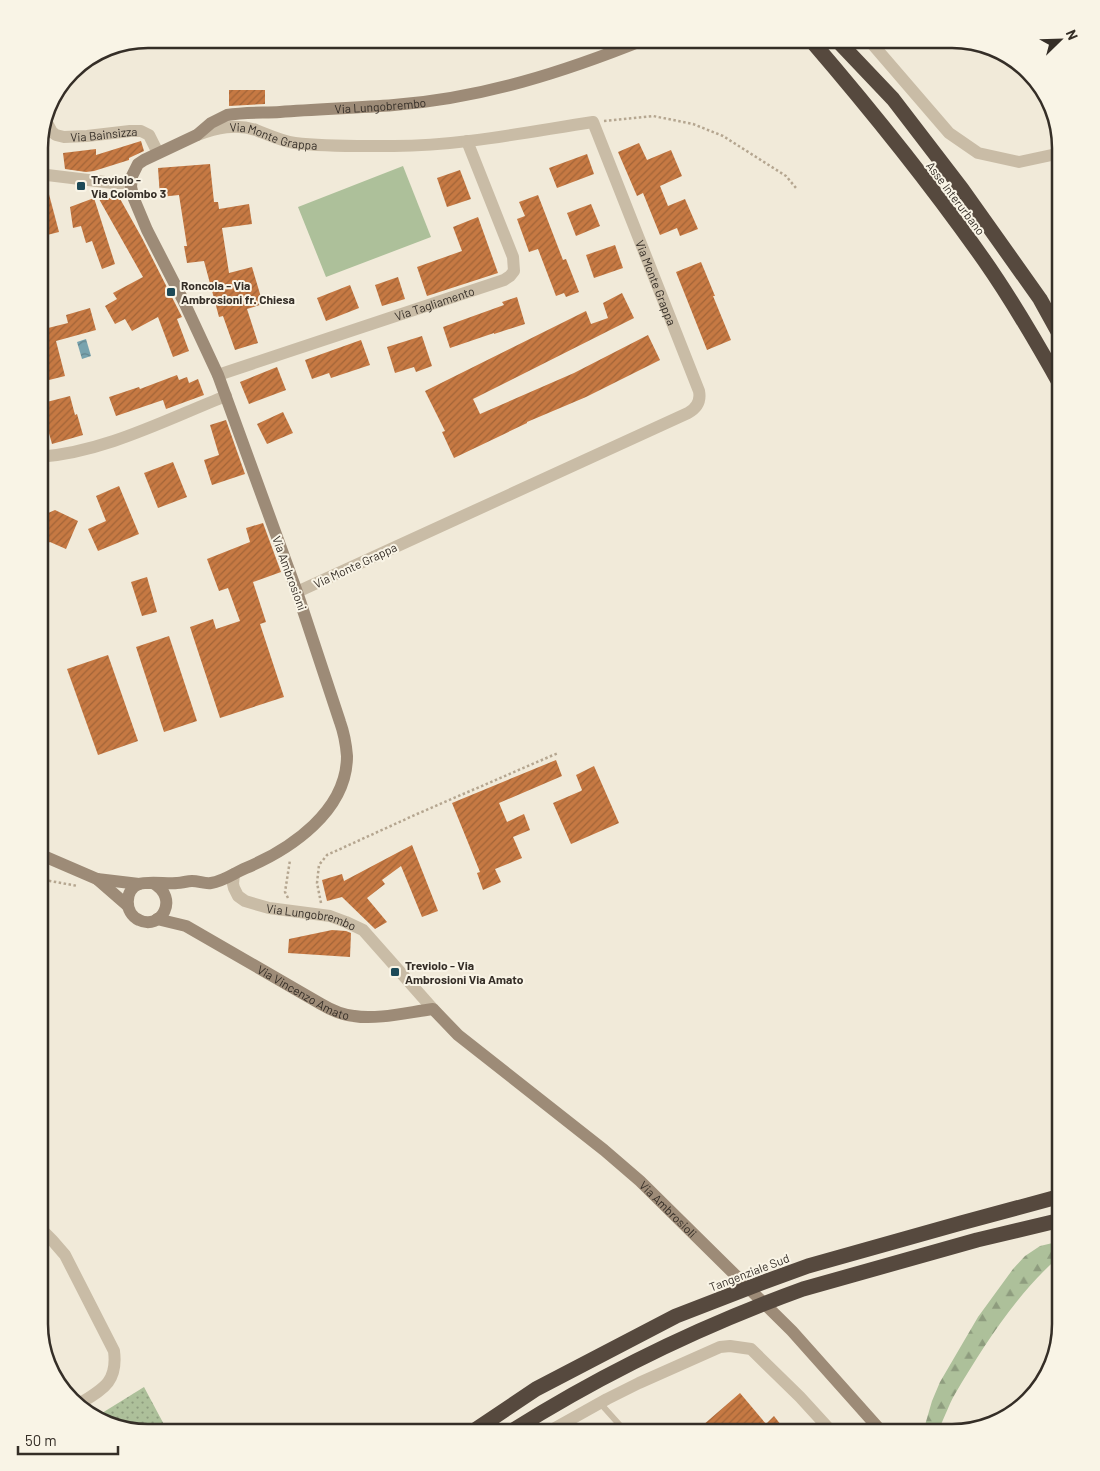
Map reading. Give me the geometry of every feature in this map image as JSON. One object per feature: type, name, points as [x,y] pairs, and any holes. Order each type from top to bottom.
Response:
[{"type":"highway","name":"Asse Interurbano","points":[[817,48],[899,146],[984,261],[1052,370]]},
{"type":"highway","name":"Asse Interurbano","points":[[845,48],[893,99],[950,173],[1040,299],[1052,321]]},
{"type":"highway","name":"Tangenziale Sud","points":[[484,1424],[536,1389],[676,1316],[818,1263],[1052,1198]]},
{"type":"highway","points":[[523,1424],[614,1371],[686,1336],[780,1297],[968,1242],[1052,1222]]},
{"type":"street","name":"Via Lungobrembo","points":[[131,183],[133,171],[138,164],[158,152],[197,135],[210,123],[231,114],[394,105],[444,99],[498,89],[535,79],[622,48]]},
{"type":"street","points":[[876,48],[949,133],[978,153],[1018,162],[1052,155]]},
{"type":"street","name":"Via Monte Grappa","points":[[197,135],[237,126],[256,130],[285,141],[305,144],[402,146],[467,141],[593,122],[700,395],[697,406],[688,413],[297,592]]},
{"type":"street","name":"Via Bainsizza","points":[[49,127],[52,132],[59,136],[87,136],[141,131],[149,136],[158,152]]},
{"type":"street","name":"Via Tagliamento","points":[[218,376],[504,280],[510,276],[514,271],[513,257],[467,141]]},
{"type":"street","points":[[48,175],[131,183]]},
{"type":"street","name":"Via Ambrosioni","points":[[131,183],[134,199],[147,230],[184,302],[226,396],[297,592],[343,730],[346,753],[344,774],[339,790],[324,814],[308,829],[273,855],[209,884],[193,881],[153,883]]},
{"type":"street","points":[[48,456],[74,453],[96,447],[226,396]]},
{"type":"street","points":[[48,858],[97,879],[139,884]]},
{"type":"street","name":"Via Lungobrembo","points":[[234,874],[234,888],[238,896],[245,901],[269,908],[320,914],[339,919],[363,930],[433,1009]]},
{"type":"street","points":[[97,879],[128,906]]},
{"type":"street","points":[[166,901],[164,891],[159,886],[146,882],[134,888],[127,900],[134,917],[151,922],[162,915],[166,901],[179,883]]},
{"type":"street","name":"Via Vincenzo Amato","points":[[166,901],[186,926]]},
{"type":"street","name":"Via Vincenzo Amato","points":[[157,919],[186,926],[320,1004],[340,1013],[365,1017],[433,1009]]},
{"type":"street","name":"Via Ambrosioli","points":[[433,1009],[458,1035],[596,1143],[640,1181],[792,1330],[875,1424]]},
{"type":"street","points":[[48,1236],[65,1255],[114,1351],[116,1364],[114,1372],[98,1392],[84,1401]]},
{"type":"street","points":[[562,1424],[638,1383],[720,1347],[730,1346],[751,1349],[825,1424]]},
{"type":"lane","points":[[600,1403],[619,1424]]},
{"type":"path","points":[[593,122],[653,116],[693,124],[723,136],[786,176],[796,188]]},
{"type":"path","points":[[320,914],[322,904],[317,883],[318,865],[327,855],[558,753]]},
{"type":"path","points":[[48,881],[84,887]]},
{"type":"green space","points":[[403,166],[431,237],[326,277],[298,207]]},
{"type":"green space","points":[[1052,1243],[1052,1263],[1030,1286],[1002,1320],[955,1394],[941,1424],[925,1424],[940,1382],[978,1317],[1013,1269],[1025,1256],[1040,1246]]},
{"type":"green space","points":[[144,1387],[164,1424],[135,1423],[103,1412]]},
{"type":"water","points":[[86,339],[91,356],[82,359],[77,342]]},
{"type":"building","points":[[229,90],[265,90],[265,104],[229,106]]},
{"type":"building","points":[[141,141],[144,151],[129,158],[129,160],[94,171],[86,172],[65,169],[63,153],[96,149],[96,155]]},
{"type":"building","points":[[639,143],[647,160],[671,150],[682,176],[660,186],[668,206],[685,199],[698,229],[680,236],[677,228],[660,235],[643,193],[637,196],[618,152]]},
{"type":"building","points":[[587,154],[594,174],[557,188],[549,168]]},
{"type":"building","points":[[210,164],[214,202],[218,202],[219,209],[249,204],[252,224],[222,228],[229,273],[252,267],[263,304],[247,309],[258,343],[235,350],[223,316],[219,317],[204,261],[187,263],[184,246],[187,246],[179,195],[160,197],[158,168]]},
{"type":"building","points":[[460,170],[471,199],[447,207],[437,178]]},
{"type":"building","points":[[48,191],[59,232],[48,235]]},
{"type":"building","points":[[538,195],[563,260],[566,259],[579,292],[566,297],[564,293],[556,296],[538,249],[529,252],[517,219],[525,216],[519,202]]},
{"type":"building","points":[[119,197],[182,317],[177,319],[189,351],[173,357],[158,317],[132,331],[125,319],[115,324],[105,306],[117,299],[113,293],[143,277],[99,199]]},
{"type":"building","points":[[94,198],[115,264],[102,269],[92,241],[86,243],[81,226],[73,228],[70,207]]},
{"type":"building","points":[[591,204],[600,226],[576,236],[567,213]]},
{"type":"building","points":[[478,217],[498,273],[427,296],[417,267],[462,251],[453,227]]},
{"type":"building","points":[[615,245],[623,268],[594,278],[586,255]]},
{"type":"building","points":[[701,262],[731,340],[707,350],[676,272]]},
{"type":"building","points":[[398,277],[405,299],[382,306],[375,285]]},
{"type":"building","points":[[350,285],[359,308],[326,321],[317,298]]},
{"type":"building","points":[[622,293],[634,318],[473,399],[480,414],[574,373],[648,335],[660,360],[586,397],[527,422],[454,458],[442,432],[445,431],[425,391],[586,311],[591,324],[608,318],[603,303]]},
{"type":"building","points":[[517,297],[525,324],[450,348],[443,327],[504,305],[502,302]]},
{"type":"building","points":[[90,308],[96,330],[56,341],[65,376],[48,380],[48,328],[68,323],[66,315]]},
{"type":"building","points":[[422,336],[432,366],[416,372],[414,367],[395,373],[387,347]]},
{"type":"building","points":[[361,340],[370,365],[331,378],[329,373],[312,379],[305,360]]},
{"type":"building","points":[[277,367],[286,390],[249,404],[240,382]]},
{"type":"building","points":[[177,375],[179,380],[187,377],[189,383],[198,379],[204,395],[166,409],[163,400],[116,416],[109,397],[139,387],[140,389]]},
{"type":"building","points":[[70,396],[83,435],[52,444],[48,430],[48,402]]},
{"type":"building","points":[[283,412],[293,433],[267,444],[257,424]]},
{"type":"building","points":[[226,420],[245,474],[212,485],[204,460],[219,455],[210,425]]},
{"type":"building","points":[[173,462],[187,497],[158,508],[144,473]]},
{"type":"building","points":[[119,486],[139,534],[98,551],[88,529],[106,521],[96,496]]},
{"type":"building","points":[[55,510],[78,521],[66,549],[50,542],[48,543],[48,513]]},
{"type":"building","points":[[263,523],[281,572],[253,582],[266,622],[260,624],[284,697],[220,718],[190,627],[213,619],[216,629],[240,621],[228,588],[219,591],[207,559],[250,542],[246,528]]},
{"type":"building","points":[[147,577],[157,612],[142,616],[131,582]]},
{"type":"building","points":[[169,636],[197,721],[164,732],[136,647]]},
{"type":"building","points":[[108,655],[138,741],[98,755],[67,669]]},
{"type":"building","points":[[556,760],[562,776],[499,803],[507,822],[524,814],[530,830],[513,837],[522,858],[495,869],[501,882],[483,890],[477,873],[480,872],[452,803]]},
{"type":"building","points":[[594,766],[619,823],[571,844],[553,803],[581,791],[576,775]]},
{"type":"building","points":[[412,845],[438,911],[422,917],[401,866],[382,880],[385,884],[367,898],[387,922],[375,929],[342,897],[327,901],[322,880],[342,874],[344,881]]},
{"type":"building","points":[[332,930],[351,933],[350,957],[288,953],[289,939]]},
{"type":"building","points":[[740,1393],[766,1424],[704,1424]]},
{"type":"building","points":[[774,1416],[780,1424],[766,1424]]},
{"type":"place","name":"Treviolo - Via Colombo 3","points":[[81,186]]},
{"type":"place","name":"Roncola - Via Ambrosioni fr. Chiesa","points":[[171,292]]},
{"type":"place","name":"Treviolo - Via Ambrosioni Via Amato","points":[[395,972]]}]
